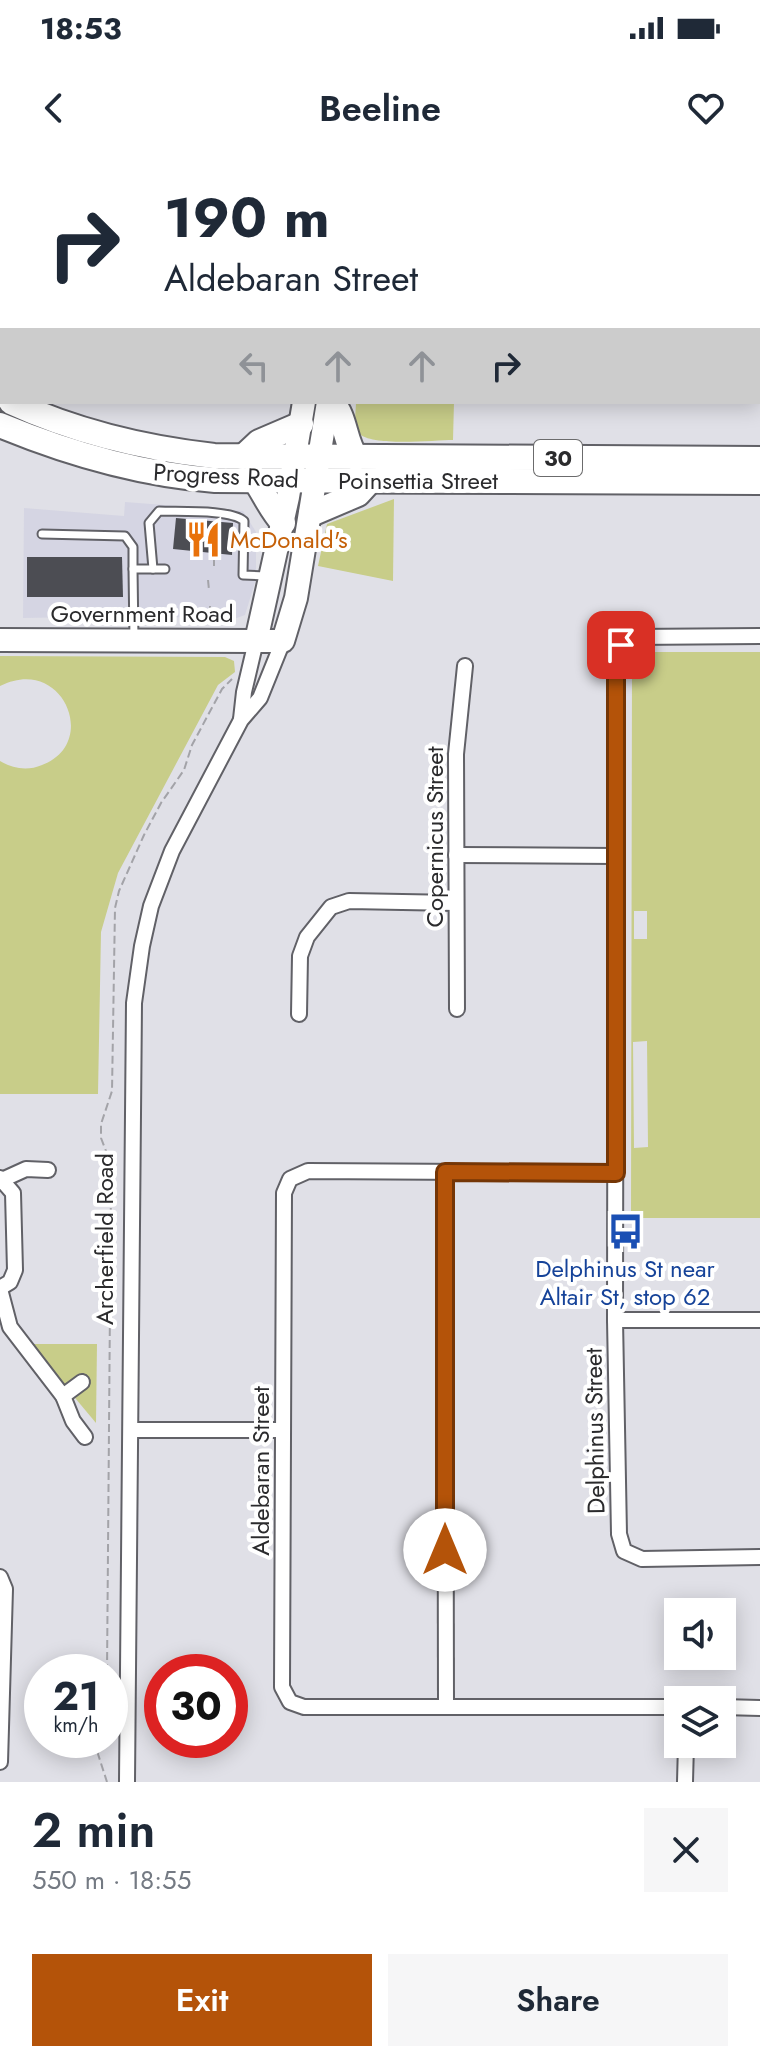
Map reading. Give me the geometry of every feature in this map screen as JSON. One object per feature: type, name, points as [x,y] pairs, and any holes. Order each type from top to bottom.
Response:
[{"type":"main road","name":"Progress Road","points":[[16,404],[80,430],[130,443],[185,453],[243,457],[306,469]]},
{"type":"main road","points":[[332,404],[341,412],[347,441],[356,458]]},
{"type":"main road","points":[[243,457],[259,442],[302,413]]},
{"type":"main road","name":"Progress Road","points":[[0,425],[55,447],[131,469],[185,478],[255,480],[306,469]]},
{"type":"main road","name":"Poinsettia Street","points":[[306,469],[356,458],[760,459]]},
{"type":"main road","name":"Poinsettia Street","points":[[306,469],[369,482],[760,482]]},
{"type":"main road","points":[[255,480],[270,509],[283,523]]},
{"type":"main road","points":[[311,514],[358,494],[369,482]]},
{"type":"street","name":"Archerfield Road","points":[[241,720],[244,692],[283,523],[329,404]]},
{"type":"street","name":"Archerfield Road","points":[[127,1782],[134,1003],[151,906],[172,851],[241,720],[260,698],[296,598],[311,514],[302,413]]},
{"type":"street","name":"Delphinus Street","points":[[760,636],[632,637],[621,645],[616,659],[615,1320],[619,1534],[624,1551],[642,1559],[760,1557]]},
{"type":"street","name":"Government Road","points":[[0,640],[283,641]]},
{"type":"street","name":"Copernicus Street","points":[[457,1009],[456,754],[465,666]]},
{"type":"street","points":[[456,855],[616,856]]},
{"type":"street","points":[[299,1014],[300,956],[307,937],[331,907],[349,901],[456,903]]},
{"type":"street","points":[[48,1170],[26,1169],[2,1179],[13,1193],[15,1270],[10,1282],[0,1289],[10,1327],[63,1396],[73,1421],[85,1437]]},
{"type":"street","name":"Aldebaran Street","points":[[616,1173],[308,1171],[290,1179],[284,1193],[282,1687],[290,1702],[304,1707],[664,1707]]},
{"type":"street","points":[[445,1172],[446,1707]]},
{"type":"street","points":[[615,1320],[760,1320]]},
{"type":"street","points":[[63,1396],[82,1382]]},
{"type":"street","points":[[131,1430],[283,1430]]},
{"type":"street","points":[[0,1577],[5,1589],[0,1762]]},
{"type":"street","points":[[736,1707],[760,1708]]},
{"type":"street","points":[[685,1782],[686,1758]]},
{"type":"lane","points":[[153,569],[149,523],[159,511],[223,514],[244,521],[243,575],[271,576]]},
{"type":"lane","points":[[42,534],[125,536],[133,547],[134,641]]},
{"type":"lane","points":[[133,569],[165,569]]},
{"type":"path","points":[[214,554],[214,566]]},
{"type":"path","points":[[208,580],[209,590]]},
{"type":"path","points":[[210,606],[210,624]]},
{"type":"path","points":[[99,1758],[107,1782]]},
{"type":"shaded area","points":[[125,502],[243,511],[256,532],[256,579],[245,615],[234,619],[138,616],[23,618],[24,508],[124,516]]},
{"type":"green space","points":[[356,404],[454,404],[453,440],[376,440],[359,433]]},
{"type":"green space","points":[[394,499],[393,581],[318,566],[327,524]]},
{"type":"green space","points":[[644,652],[760,652],[760,1218],[631,1218],[632,667]],"holes":[[[634,911],[647,911],[647,939],[634,939]],[[647,1041],[648,1147],[634,1148],[633,1042]]]},
{"type":"green space","points":[[0,656],[225,657],[234,661],[235,672],[218,685],[118,873],[101,932],[98,1094],[0,1094],[0,761],[21,768],[42,765],[59,754],[69,739],[71,722],[66,706],[56,691],[41,682],[22,679],[0,686]]},
{"type":"green space","points":[[30,1344],[97,1344],[96,1423]]},
{"type":"building","name":"McDonald's","points":[[176,518],[233,523],[232,555],[173,549]]},
{"type":"building","points":[[27,557],[122,557],[123,597],[27,597]]},
{"type":"place","name":"McDonald's","points":[[204,540]]},
{"type":"place","name":"Delphinus St near Altair St, stop 62","points":[[625,1232]]},
{"type":"route","points":[[445,1550],[445,1172],[616,1173],[616,659],[621,645]]}]
